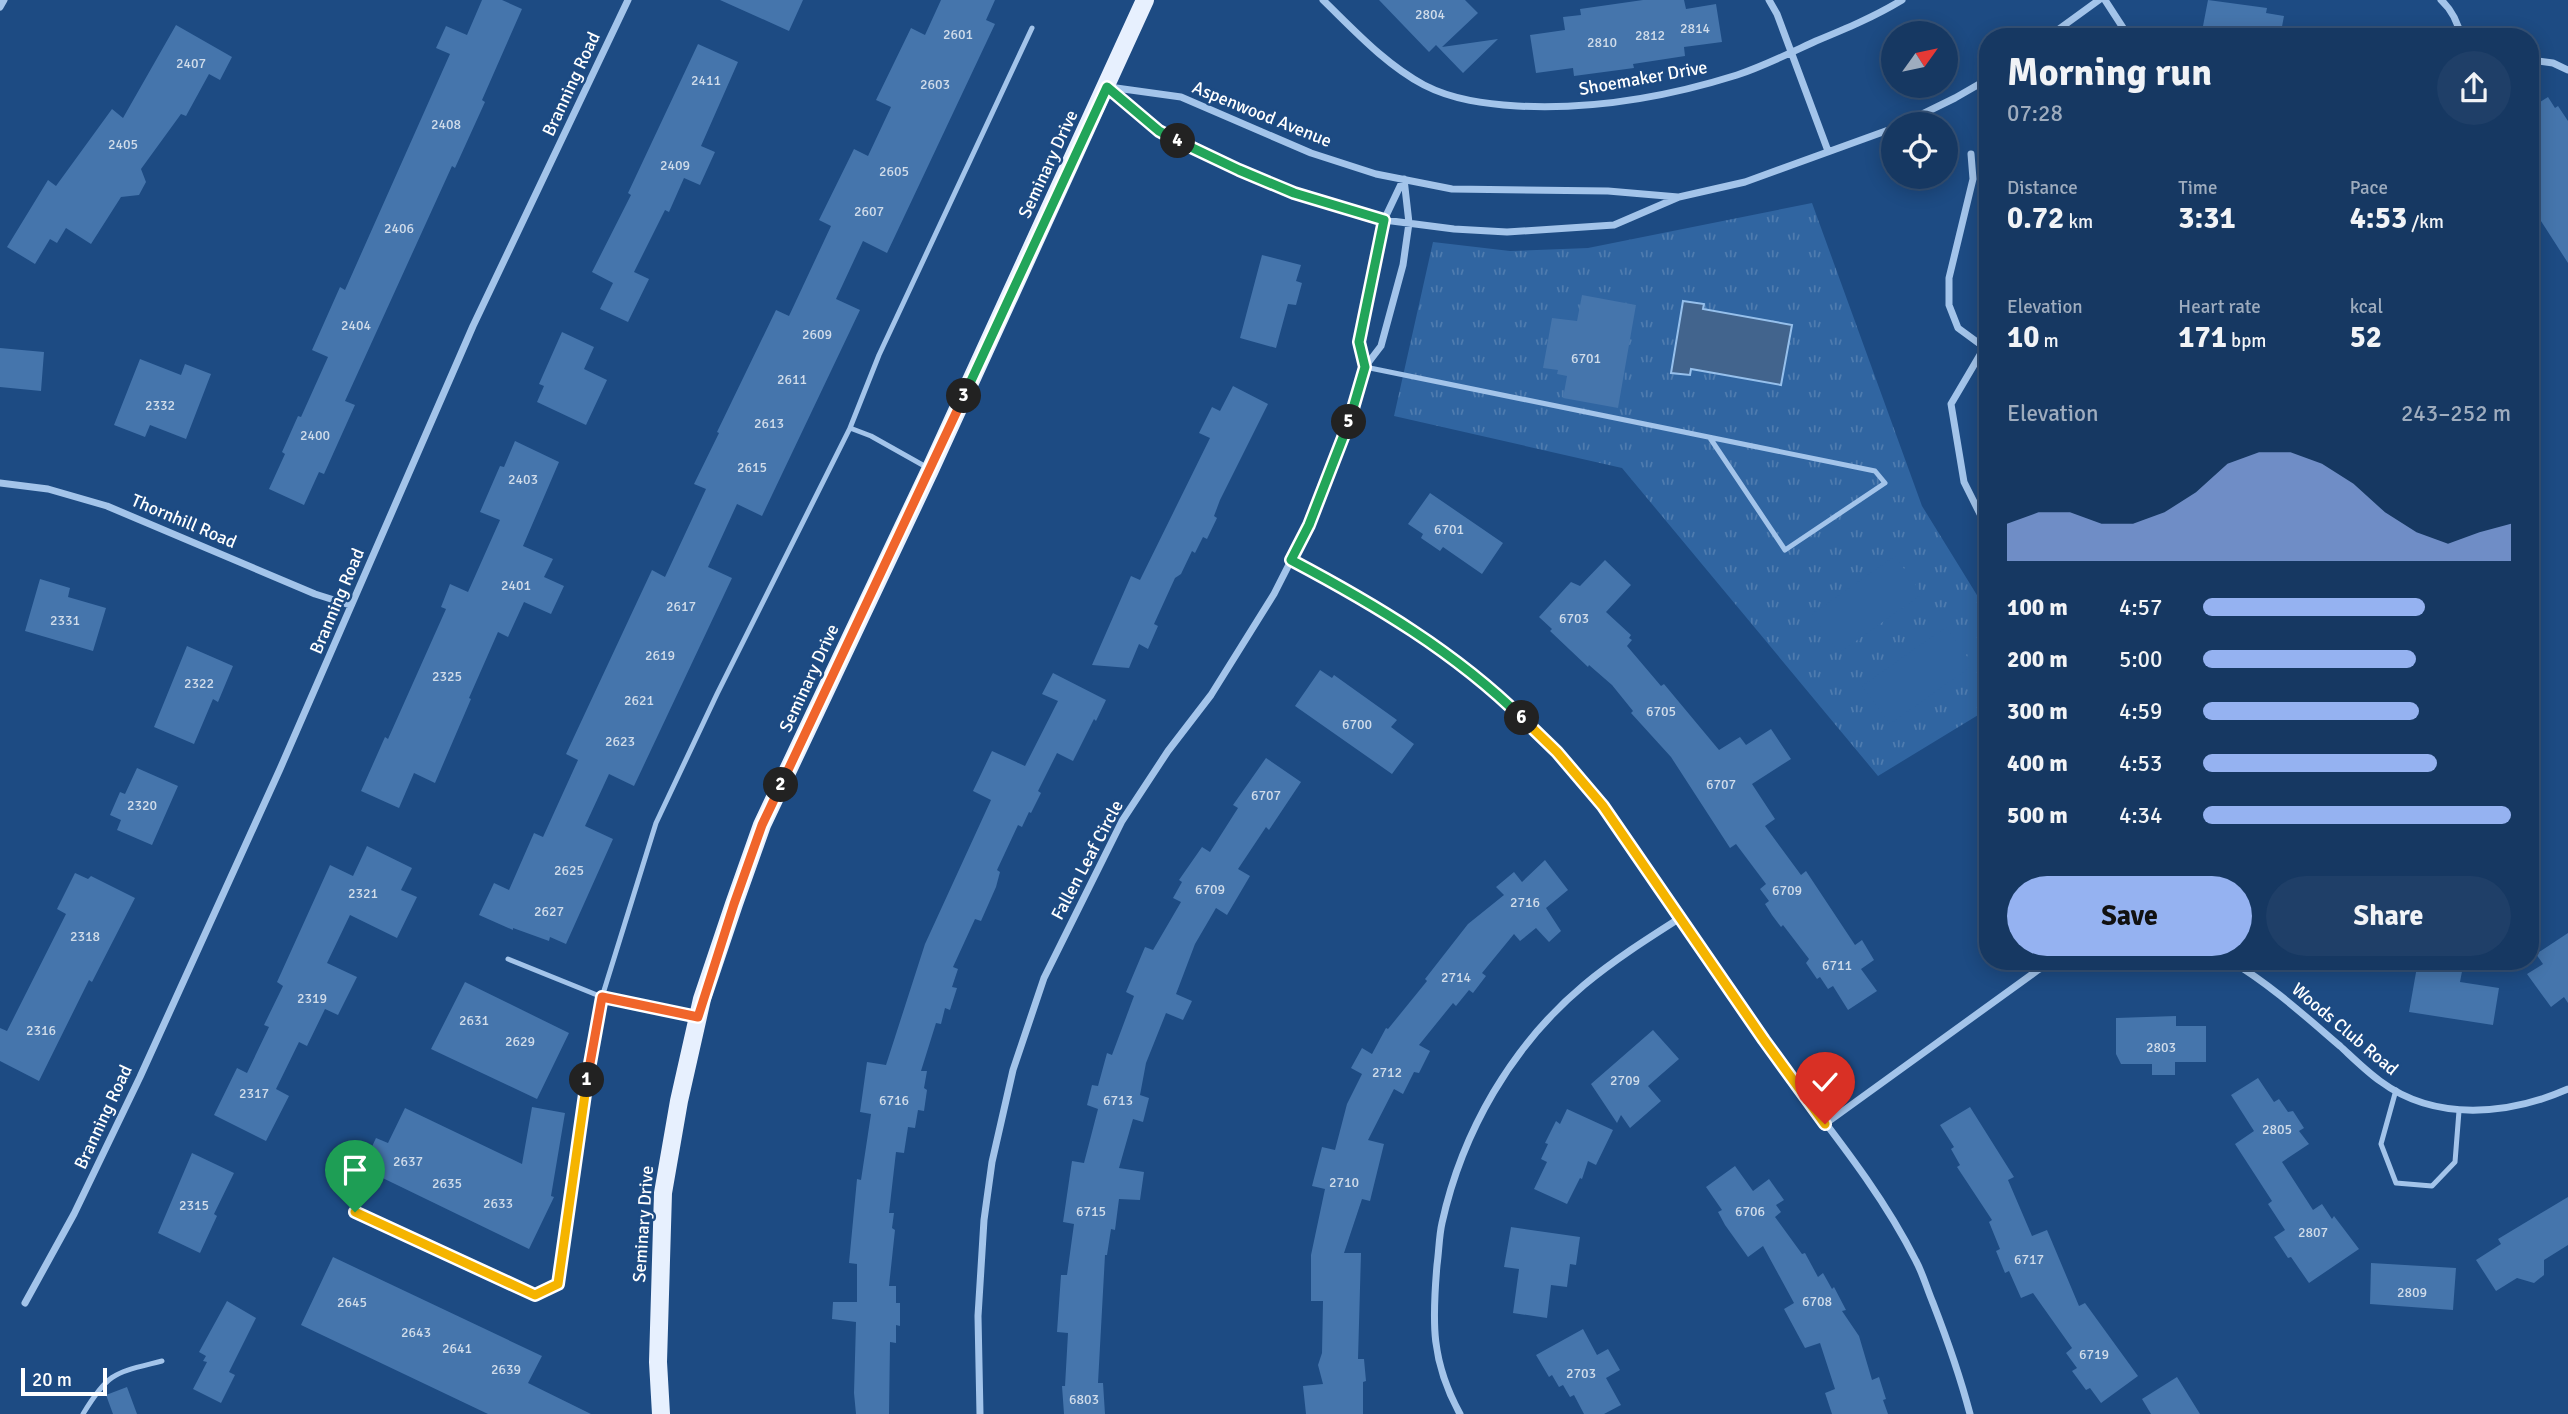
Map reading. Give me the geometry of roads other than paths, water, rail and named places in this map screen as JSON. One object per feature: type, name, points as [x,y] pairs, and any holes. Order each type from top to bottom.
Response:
[{"type":"main road","name":"Seminary Drive","points":[[661,1414],[658,1362],[663,1193],[679,1101],[698,1017],[730,916],[762,825],[930,470],[1146,0]]},
{"type":"street","points":[[0,7],[4,0]]},
{"type":"street","name":"Branning Road","points":[[25,1303],[74,1214],[281,769],[473,326],[628,0]]},
{"type":"street","name":"Shoemaker Drive","points":[[1323,0],[1391,65],[1426,86],[1463,99],[1534,107],[1604,104],[1690,88],[1740,74],[1881,13],[1902,0]]},
{"type":"street","points":[[1769,0],[1777,14],[1828,151]]},
{"type":"street","points":[[2060,28],[2098,0]]},
{"type":"street","points":[[2105,0],[2123,28]]},
{"type":"street","points":[[2441,0],[2453,16],[2458,28]]},
{"type":"street","points":[[2539,61],[2553,63],[2568,70]]},
{"type":"street","points":[[1926,112],[1979,84]]},
{"type":"street","name":"Aspenwood Avenue","points":[[1107,87],[1181,97],[1311,153],[1376,174],[1452,189],[1608,191],[1679,197]]},
{"type":"street","name":"Aspenwood Avenue","points":[[1107,87],[1159,131],[1294,193],[1384,220],[1507,232],[1614,225],[1679,197],[1745,182],[1881,133]]},
{"type":"street","points":[[1972,154],[1973,179],[1949,278],[1949,305],[1958,328],[1979,344]]},
{"type":"street","name":"Fallen Leaf Circle","points":[[1365,367],[1359,342],[1384,220],[1404,179]]},
{"type":"street","name":"Fallen Leaf Circle","points":[[979,1414],[978,1316],[984,1220],[992,1162],[1013,1070],[1045,978],[1122,821],[1168,751],[1211,695],[1274,594],[1309,525],[1349,422],[1365,367],[1381,346],[1403,265],[1409,223],[1404,179]]},
{"type":"street","points":[[1979,360],[1951,404],[1964,482],[1979,512]]},
{"type":"street","name":"Thornhill Road","points":[[0,483],[48,489],[107,506],[315,594],[350,605]]},
{"type":"street","points":[[1291,560],[1398,621],[1456,661],[1507,703],[1557,752],[1603,806],[1764,1040],[1894,1220],[1917,1263],[1957,1365],[1970,1414]]},
{"type":"street","points":[[1460,1414],[1447,1389],[1437,1359],[1433,1315],[1441,1224],[1457,1171],[1479,1118],[1502,1077],[1556,1010],[1610,964],[1680,918]]},
{"type":"street","points":[[1825,1124],[2038,970]]},
{"type":"street","name":"Woods Club Road","points":[[2246,970],[2259,978],[2381,1082],[2429,1104],[2459,1111],[2522,1106],[2568,1089]]},
{"type":"lane","points":[[355,1212],[535,1295],[558,1284],[582,1109],[602,997],[656,822],[850,428],[879,355],[1032,28]]},
{"type":"lane","points":[[1365,367],[1875,471],[1885,484],[1785,550],[1710,438]]},
{"type":"lane","points":[[850,428],[871,436],[930,470]]},
{"type":"lane","points":[[508,959],[602,997],[698,1017]]},
{"type":"lane","points":[[2396,1090],[2381,1144],[2396,1183],[2432,1186],[2455,1161],[2459,1111]]},
{"type":"lane","points":[[83,1414],[99,1387],[117,1373],[162,1361]]}]
